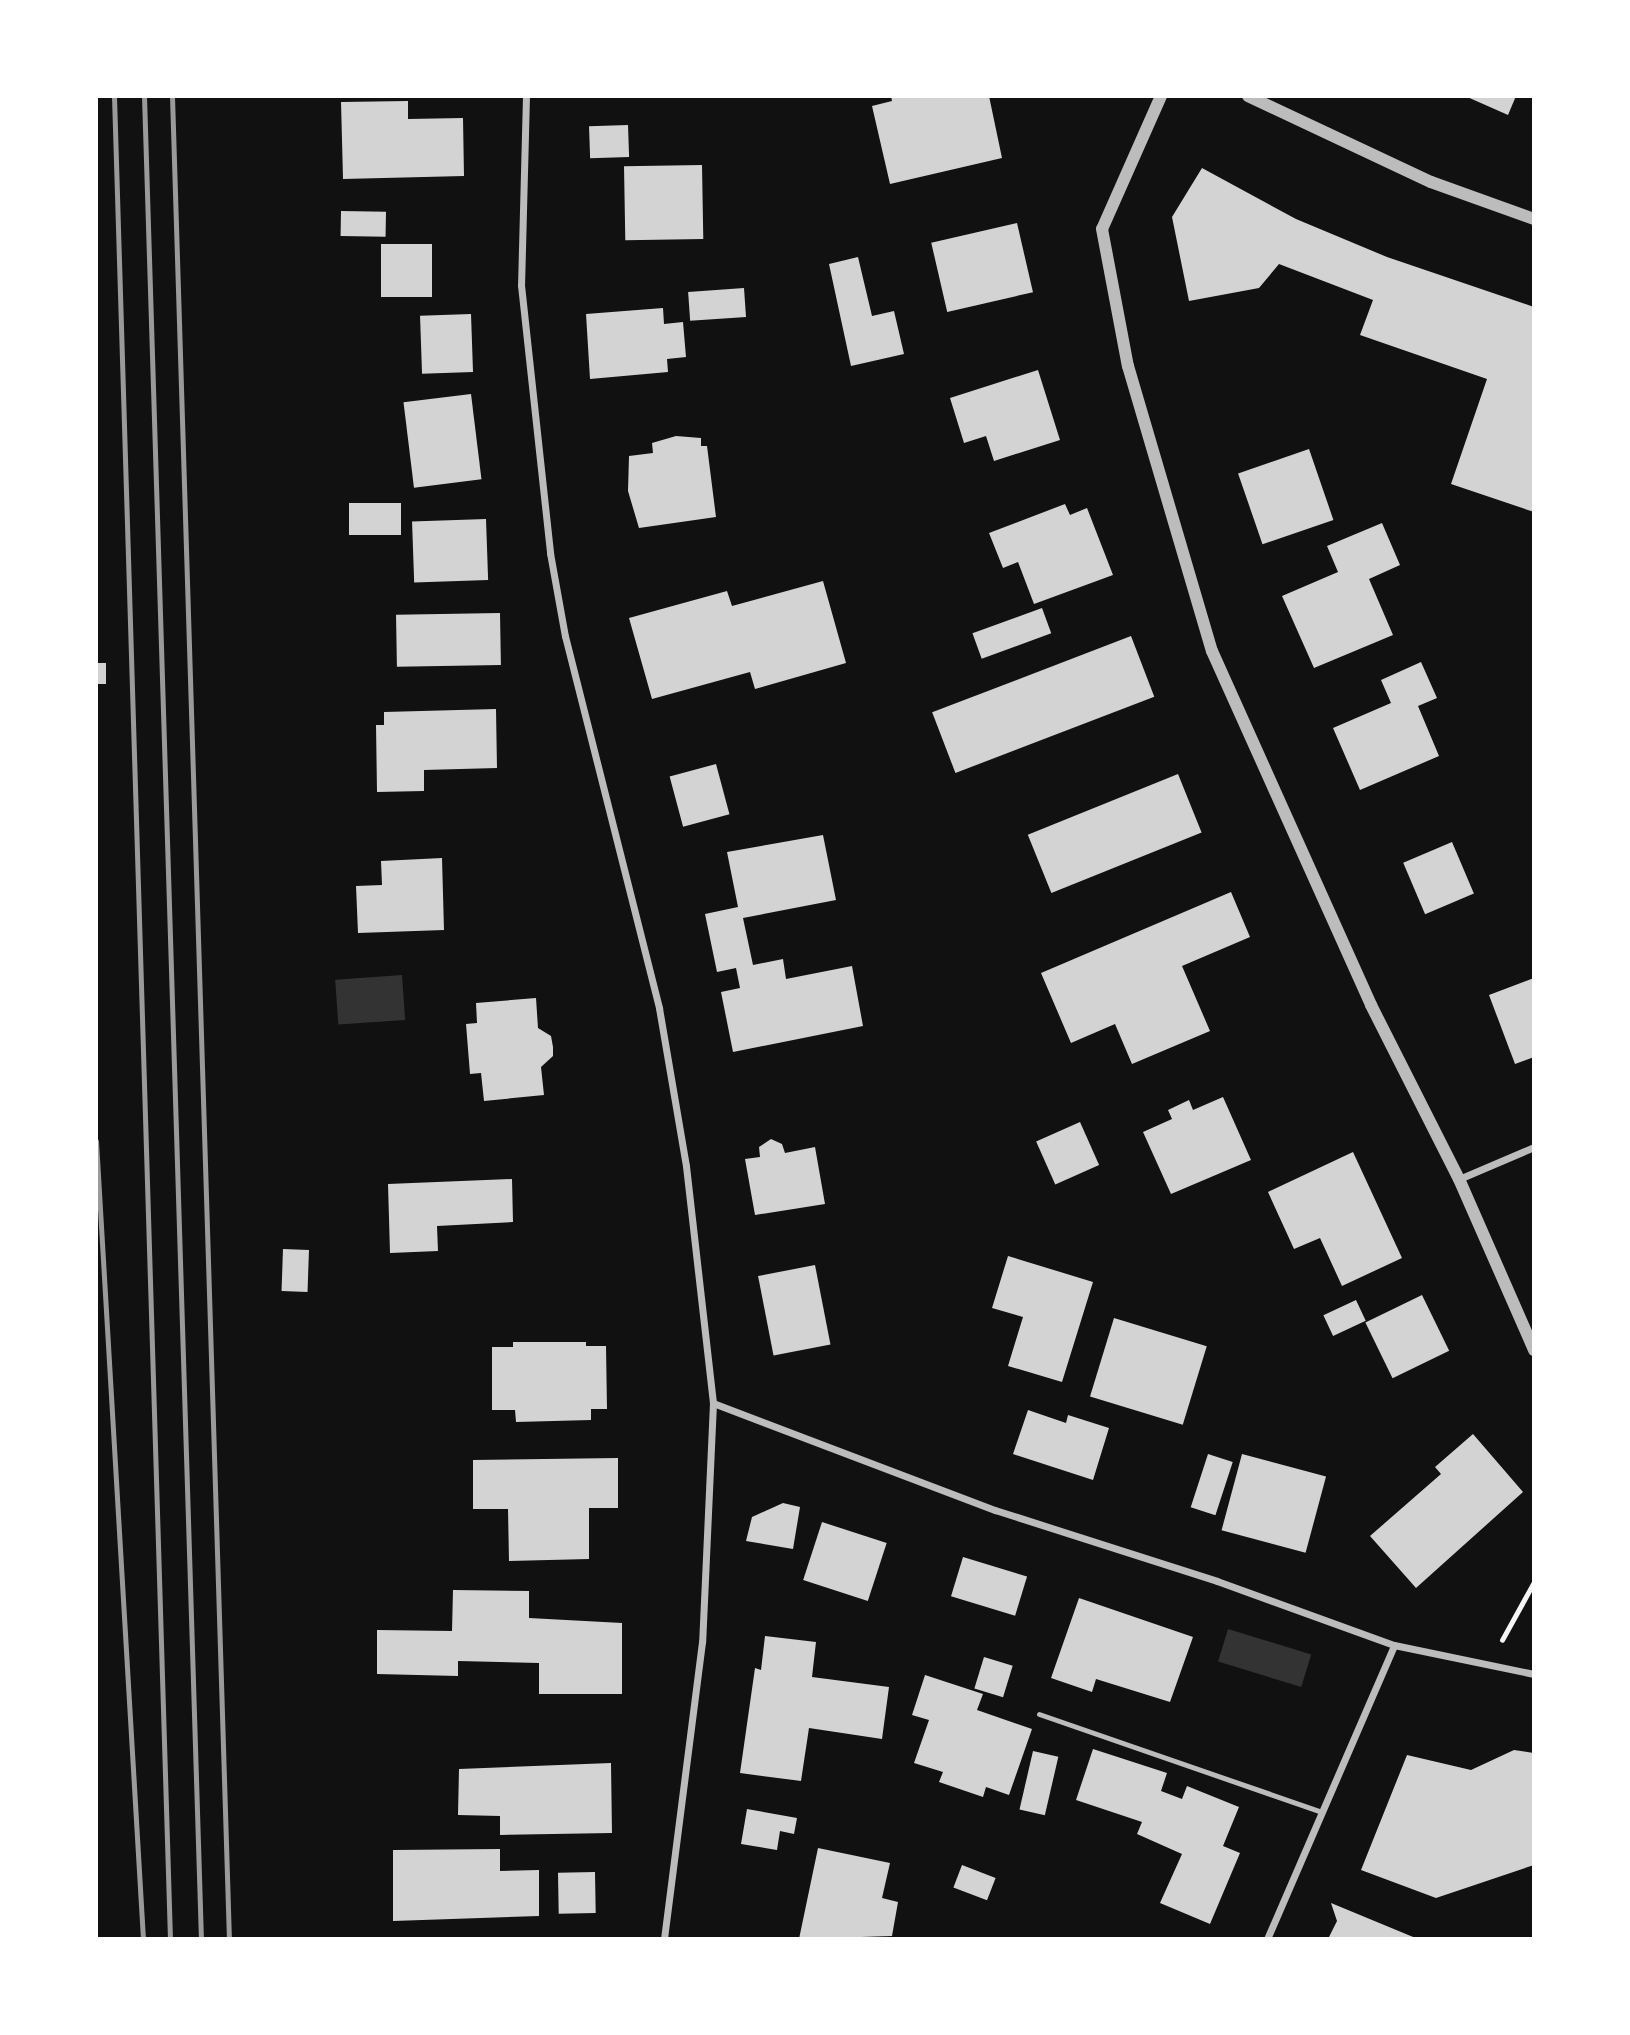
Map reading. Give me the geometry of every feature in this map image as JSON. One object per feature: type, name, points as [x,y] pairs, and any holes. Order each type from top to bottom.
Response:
[{"type":"street","points":[[526,96],[521,285],[550,553],[565,636],[659,1008],[687,1166],[713,1403],[702,1642],[664,1939]]},
{"type":"street","points":[[1161,96],[1102,229],[1128,366],[1212,651],[1371,1005],[1459,1179],[1534,1350]]},
{"type":"street","points":[[1248,96],[1431,182],[1534,219]]},
{"type":"street","points":[[1459,1179],[1534,1146]]},
{"type":"street","points":[[713,1403],[959,1497],[1217,1581],[1394,1645],[1534,1674]]},
{"type":"street","points":[[1267,1939],[1394,1645]]},
{"type":"lane","points":[[1039,1714],[1322,1812]]},
{"type":"path","points":[[1488,1665],[1534,1582]]},
{"type":"shaded area","points":[[402,975],[405,1020],[338,1025],[335,980]]},
{"type":"shaded area","points":[[1228,1629],[1311,1654],[1301,1687],[1218,1662]]},
{"type":"building","points":[[891,96],[989,96],[1002,158],[890,184],[872,106],[892,101]]},
{"type":"building","points":[[1465,96],[1516,96],[1508,115]]},
{"type":"building","points":[[408,101],[408,119],[463,118],[464,176],[343,179],[341,102]]},
{"type":"building","points":[[628,125],[629,157],[590,158],[589,126]]},
{"type":"building","points":[[702,165],[703,239],[625,240],[624,166]]},
{"type":"building","points":[[1202,168],[1296,219],[1387,257],[1534,307],[1534,512],[1451,484],[1487,379],[1360,335],[1373,300],[1279,264],[1259,288],[1189,301],[1172,217]]},
{"type":"building","points":[[341,211],[386,212],[386,237],[341,236]]},
{"type":"building","points":[[1017,223],[1033,292],[947,312],[931,243]]},
{"type":"building","points":[[381,244],[432,244],[432,297],[381,297]]},
{"type":"building","points":[[858,257],[872,316],[894,311],[904,354],[851,366],[829,264]]},
{"type":"building","points":[[744,288],[746,317],[690,321],[688,292]]},
{"type":"building","points":[[663,308],[664,324],[683,322],[686,357],[667,359],[668,372],[590,379],[586,314]]},
{"type":"building","points":[[471,314],[473,372],[422,374],[420,316]]},
{"type":"building","points":[[1038,370],[1060,440],[994,461],[986,436],[964,443],[950,398]]},
{"type":"building","points":[[471,394],[481,479],[414,488],[404,402]]},
{"type":"building","points":[[676,436],[701,438],[701,446],[707,446],[716,517],[639,528],[628,491],[629,456],[653,453],[652,443]]},
{"type":"building","points":[[1309,449],[1333,520],[1263,544],[1238,473]]},
{"type":"building","points":[[349,503],[401,503],[401,535],[349,535]]},
{"type":"building","points":[[1065,504],[1070,515],[1087,508],[1113,575],[1034,604],[1018,562],[1003,568],[989,533]]},
{"type":"building","points":[[486,519],[488,580],[414,583],[412,522]]},
{"type":"building","points":[[1382,523],[1400,565],[1369,579],[1393,635],[1314,668],[1282,596],[1338,572],[1327,546]]},
{"type":"building","points":[[823,581],[846,663],[755,689],[750,672],[652,699],[629,618],[727,591],[732,606]]},
{"type":"building","points":[[1042,608],[1051,633],[982,659],[972,633]]},
{"type":"building","points":[[500,613],[501,665],[397,667],[396,615]]},
{"type":"building","points":[[1131,636],[1154,697],[955,773],[932,712]]},
{"type":"building","points":[[1421,662],[1437,698],[1418,706],[1439,756],[1360,790],[1333,728],[1391,703],[1381,680]]},
{"type":"building","points":[[96,663],[106,663],[106,684],[96,684]]},
{"type":"building","points":[[496,709],[497,768],[424,770],[424,791],[377,792],[376,725],[384,725],[384,712]]},
{"type":"building","points":[[716,764],[729,814],[683,827],[670,776]]},
{"type":"building","points":[[1178,774],[1202,832],[1051,893],[1028,835]]},
{"type":"building","points":[[823,835],[836,900],[743,918],[753,965],[783,959],[786,979],[852,966],[863,1026],[733,1052],[721,992],[740,988],[736,968],[717,972],[705,914],[738,907],[727,852]]},
{"type":"building","points":[[1452,842],[1474,894],[1425,914],[1403,863]]},
{"type":"building","points":[[442,858],[444,930],[358,933],[356,886],[382,885],[381,861]]},
{"type":"building","points":[[1231,892],[1250,937],[1182,966],[1210,1031],[1132,1064],[1115,1024],[1071,1043],[1041,973]]},
{"type":"building","points":[[1534,978],[1534,1057],[1515,1064],[1489,995]]},
{"type":"building","points":[[536,998],[538,1028],[551,1036],[553,1047],[553,1056],[541,1067],[544,1095],[484,1101],[481,1073],[470,1074],[466,1024],[477,1023],[476,1003]]},
{"type":"building","points":[[1223,1097],[1251,1160],[1171,1194],[1143,1132],[1172,1119],[1168,1110],[1189,1100],[1193,1110]]},
{"type":"building","points":[[1080,1122],[1099,1165],[1055,1184],[1036,1142]]},
{"type":"building","points":[[771,1139],[782,1144],[785,1153],[815,1147],[825,1204],[755,1215],[745,1159],[760,1157],[759,1147]]},
{"type":"building","points":[[1353,1152],[1402,1258],[1342,1286],[1320,1238],[1294,1249],[1268,1192]]},
{"type":"building","points":[[512,1179],[513,1222],[437,1226],[438,1251],[390,1253],[388,1184]]},
{"type":"building","points":[[283,1249],[309,1250],[308,1292],[282,1291]]},
{"type":"building","points":[[1008,1256],[1093,1282],[1062,1382],[1008,1366],[1023,1317],[992,1308]]},
{"type":"building","points":[[815,1265],[830,1345],[774,1356],[758,1276]]},
{"type":"building","points":[[1422,1295],[1449,1351],[1393,1378],[1365,1323]]},
{"type":"building","points":[[1356,1300],[1366,1321],[1333,1336],[1323,1315]]},
{"type":"building","points":[[1114,1318],[1207,1346],[1183,1425],[1090,1396]]},
{"type":"building","points":[[513,1342],[586,1342],[586,1346],[606,1346],[607,1409],[591,1409],[591,1420],[516,1422],[515,1410],[492,1410],[492,1347],[513,1347]]},
{"type":"building","points":[[1028,1410],[1066,1423],[1068,1415],[1109,1428],[1093,1480],[1013,1454]]},
{"type":"building","points":[[1473,1434],[1523,1492],[1416,1588],[1370,1536],[1441,1474],[1435,1467]]},
{"type":"building","points":[[1208,1454],[1233,1462],[1215,1515],[1191,1507]]},
{"type":"building","points":[[1242,1454],[1326,1477],[1306,1553],[1222,1530]]},
{"type":"building","points":[[618,1458],[618,1508],[589,1508],[589,1559],[509,1561],[508,1509],[473,1509],[473,1460]]},
{"type":"building","points":[[783,1503],[800,1507],[793,1549],[746,1541],[752,1517]]},
{"type":"building","points":[[822,1522],[887,1543],[868,1601],[803,1580]]},
{"type":"building","points":[[963,1557],[1027,1577],[1015,1616],[951,1596]]},
{"type":"building","points":[[453,1590],[529,1591],[529,1618],[622,1623],[622,1694],[539,1694],[539,1663],[458,1661],[458,1676],[377,1674],[377,1630],[452,1631]]},
{"type":"building","points":[[1079,1598],[1193,1637],[1170,1702],[1096,1679],[1092,1692],[1051,1678]]},
{"type":"building","points":[[765,1636],[816,1642],[812,1677],[889,1687],[882,1739],[809,1728],[801,1781],[740,1773],[755,1668],[761,1670]]},
{"type":"building","points":[[984,1657],[1013,1666],[1003,1697],[974,1689]]},
{"type":"building","points":[[925,1675],[983,1694],[977,1710],[1032,1729],[1009,1795],[986,1787],[983,1797],[939,1782],[943,1772],[914,1763],[929,1720],[912,1715]]},
{"type":"building","points":[[1093,1749],[1167,1773],[1161,1791],[1182,1799],[1187,1786],[1239,1807],[1223,1846],[1240,1853],[1210,1924],[1160,1903],[1182,1854],[1137,1834],[1142,1822],[1076,1800]]},
{"type":"building","points":[[1514,1750],[1534,1753],[1534,1865],[1436,1898],[1361,1870],[1407,1755],[1471,1770]]},
{"type":"building","points":[[1033,1751],[1058,1757],[1045,1815],[1020,1809]]},
{"type":"building","points":[[611,1763],[612,1833],[500,1835],[500,1816],[458,1815],[459,1769]]},
{"type":"building","points":[[747,1809],[797,1818],[794,1834],[780,1831],[777,1850],[741,1844]]},
{"type":"building","points":[[818,1848],[890,1863],[882,1898],[898,1902],[892,1936],[799,1939]]},
{"type":"building","points":[[500,1849],[500,1871],[539,1870],[539,1916],[393,1921],[393,1850]]},
{"type":"building","points":[[962,1865],[996,1878],[987,1900],[953,1887]]},
{"type":"building","points":[[595,1872],[596,1913],[559,1914],[558,1873]]},
{"type":"building","points":[[1331,1903],[1418,1939],[1328,1939],[1337,1921]]},
{"type":"railway","points":[[114,96],[170,1939]]},
{"type":"railway","points":[[144,96],[201,1939]]},
{"type":"railway","points":[[172,96],[229,1939]]},
{"type":"railway","points":[[96,1141],[143,1939]]}]
